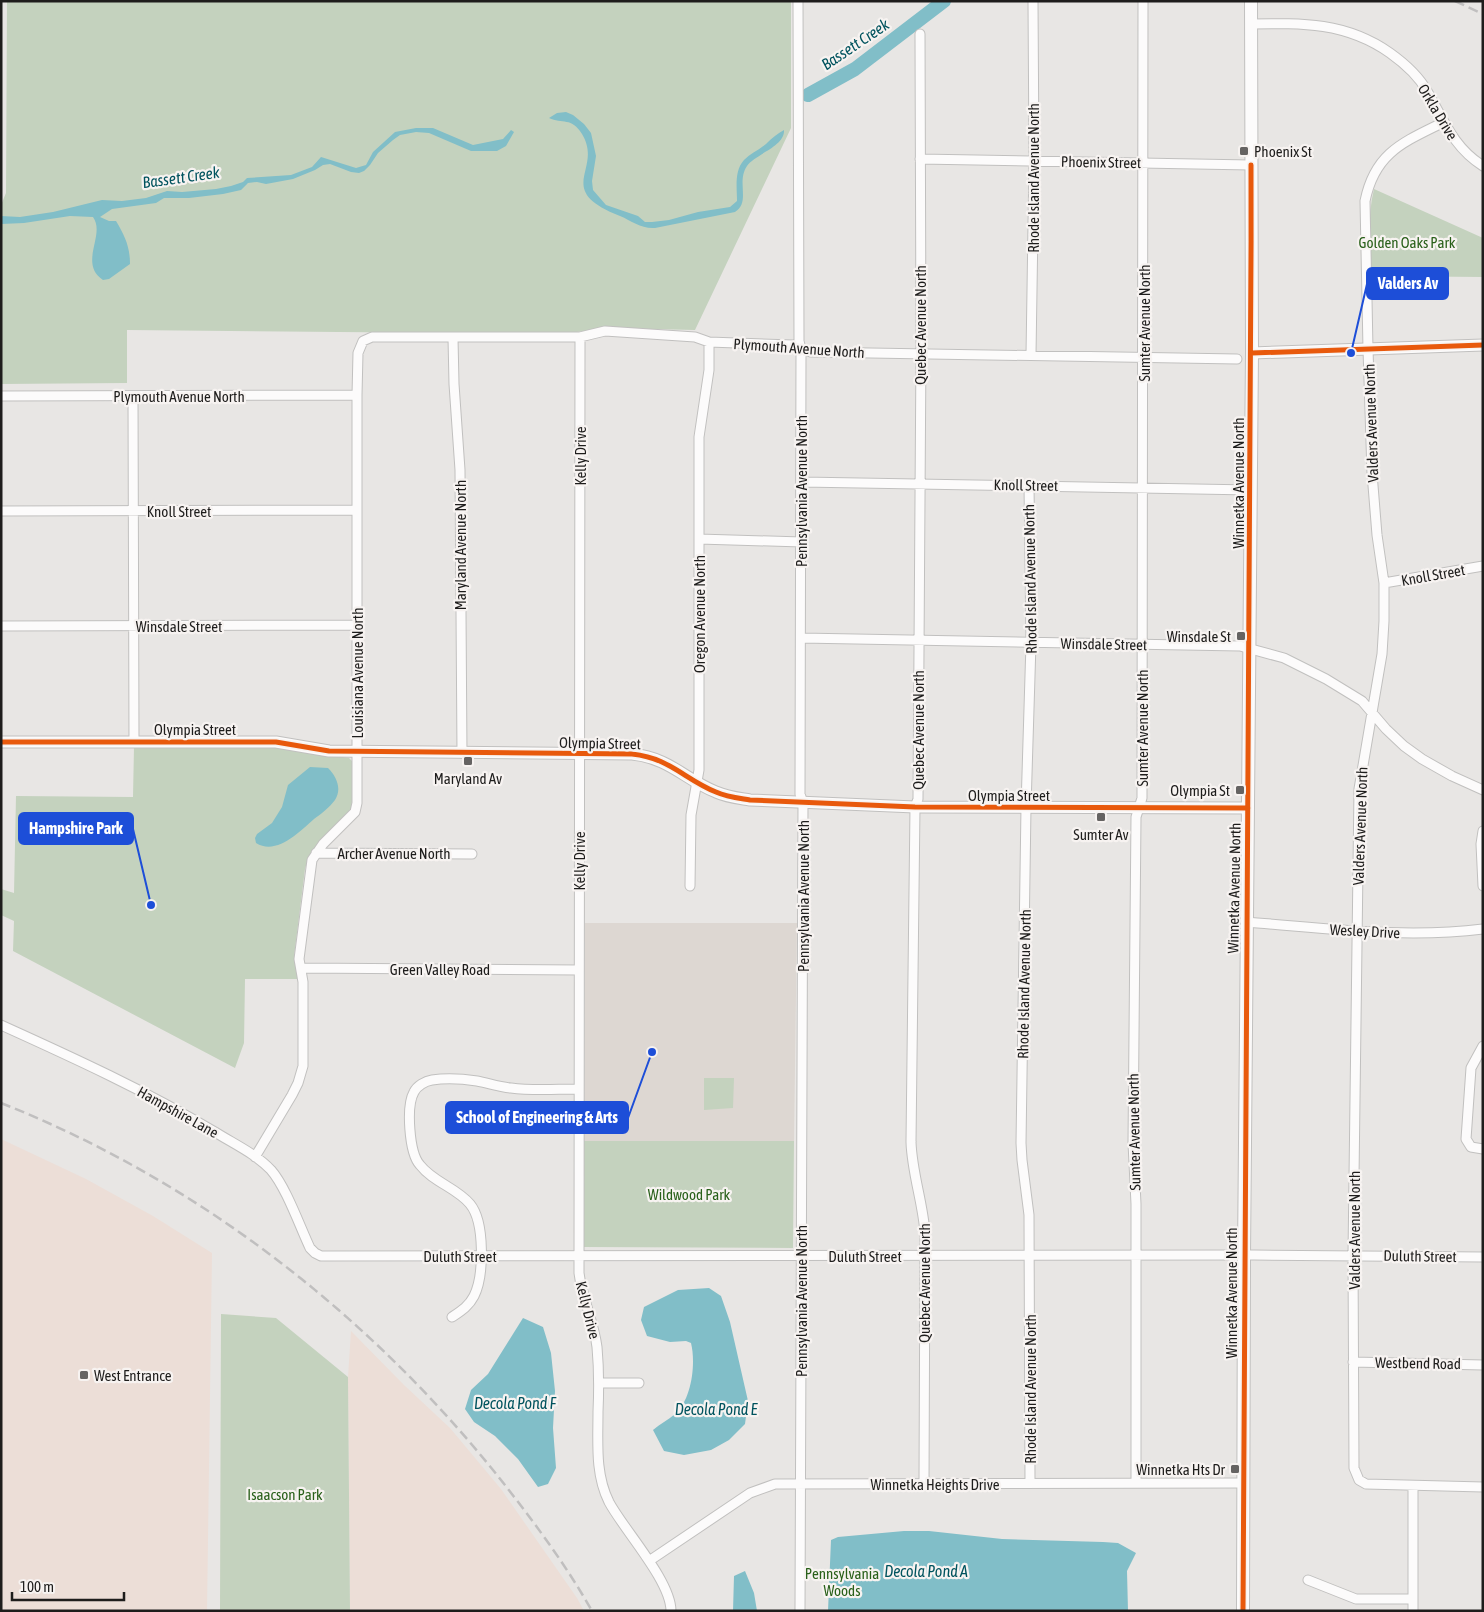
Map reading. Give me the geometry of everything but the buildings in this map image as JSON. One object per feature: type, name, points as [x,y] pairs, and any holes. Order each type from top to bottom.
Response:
[{"type":"main road","name":"Winnetka Avenue North","points":[[1243,1611],[1246,922],[1252,353],[1251,1]]},
{"type":"street","name":"Pennsylvania Avenue North","points":[[798,1],[798,264],[802,482],[800,794],[803,803],[800,1611]]},
{"type":"street","name":"Rhode Island Avenue North","points":[[1032,355],[1033,1]]},
{"type":"street","name":"Sumter Avenue North","points":[[1136,1483],[1136,1255],[1133,1133],[1136,817],[1142,798],[1144,1]]},
{"type":"street","name":"Orkla Drive","points":[[1251,24],[1321,25],[1341,29],[1373,43],[1413,72],[1426,89],[1461,149],[1483,166]]},
{"type":"street","name":"Quebec Avenue North","points":[[920,34],[918,799],[915,807],[911,1160],[924,1216],[924,1484]]},
{"type":"street","name":"Valders Avenue North","points":[[1413,1486],[1374,1486],[1366,1484],[1359,1480],[1354,1468],[1353,1255],[1359,789],[1382,654],[1384,622],[1384,583],[1373,489],[1364,217],[1368,186],[1384,159],[1396,148],[1444,122]]},
{"type":"street","name":"Phoenix Street","points":[[920,159],[1251,165]]},
{"type":"street","name":"Plymouth Avenue North","points":[[363,341],[372,337],[580,337],[605,332],[695,337],[709,342],[794,345],[810,352],[1238,359]]},
{"type":"street","name":"Kelly Drive","points":[[580,337],[579,1273],[582,1293],[596,1345],[599,1384],[598,1453],[602,1486],[617,1517],[649,1561],[668,1595],[671,1611]]},
{"type":"street","name":"Maryland Avenue North","points":[[453,338],[460,470],[462,753]]},
{"type":"street","name":"Louisiana Avenue North","points":[[255,1156],[298,1084],[303,1066],[304,982],[299,959],[310,869],[316,853],[355,812],[357,796],[357,395],[358,353],[363,341]]},
{"type":"street","name":"Oregon Avenue North","points":[[690,886],[691,815],[699,770],[700,437],[709,370],[709,342]]},
{"type":"street","points":[[1252,353],[1483,345]]},
{"type":"street","name":"Plymouth Avenue North","points":[[1,396],[357,395]]},
{"type":"street","points":[[133,396],[134,741]]},
{"type":"street","name":"Knoll Street","points":[[802,482],[1251,490]]},
{"type":"street","name":"Rhode Island Avenue North","points":[[1029,485],[1031,643],[1026,807],[1021,1143],[1029,1215],[1030,1483]]},
{"type":"street","name":"Knoll Street","points":[[1,511],[357,510]]},
{"type":"street","points":[[700,539],[802,542]]},
{"type":"street","name":"Knoll Street","points":[[1384,583],[1483,566]]},
{"type":"street","name":"Winsdale Street","points":[[1,626],[357,625]]},
{"type":"street","name":"Winsdale Street","points":[[801,638],[1240,646],[1249,648],[1284,658],[1326,679],[1362,701],[1404,746],[1422,759],[1452,776],[1483,790]]},
{"type":"street","name":"Olympia Street","points":[[1,742],[276,742],[329,751],[646,756],[658,760],[714,792],[750,800],[915,807],[1248,808]]},
{"type":"street","points":[[1483,831],[1481,844],[1483,886]]},
{"type":"street","name":"Archer Avenue North","points":[[316,853],[472,854]]},
{"type":"street","name":"Wesley Drive","points":[[1246,922],[1357,932],[1418,934],[1483,929]]},
{"type":"street","name":"Green Valley Road","points":[[301,968],[579,970]]},
{"type":"street","name":"Hampshire Lane","points":[[1,1025],[104,1071],[194,1119],[255,1156],[273,1172],[280,1183],[310,1248]]},
{"type":"street","points":[[1483,1046],[1471,1068],[1466,1139],[1471,1147],[1483,1149]]},
{"type":"street","points":[[452,1316],[464,1309],[474,1296],[479,1283],[480,1230],[475,1212],[463,1198],[427,1172],[415,1158],[411,1141],[411,1101],[413,1094],[417,1087],[431,1080],[477,1081],[509,1088],[579,1089]]},
{"type":"street","name":"Duluth Street","points":[[310,1248],[321,1256],[1353,1255],[1483,1257]]},
{"type":"street","name":"Westbend Road","points":[[1354,1362],[1483,1365]]},
{"type":"street","points":[[599,1384],[638,1383]]},
{"type":"street","name":"Winnetka Heights Drive","points":[[649,1561],[750,1492],[775,1484],[1243,1484]]},
{"type":"street","points":[[1413,1611],[1413,1486],[1483,1487]]},
{"type":"street","points":[[1308,1580],[1356,1599],[1413,1599]]},
{"type":"shaded area","points":[[585,923],[797,923],[794,1141],[584,1141]]},
{"type":"shaded area","points":[[1,1139],[86,1179],[153,1216],[212,1253],[207,1611],[1,1611]]},
{"type":"shaded area","points":[[351,1331],[450,1428],[501,1489],[577,1598],[584,1611],[350,1611],[348,1377]]},
{"type":"green space","points":[[7,1],[791,1],[791,128],[695,330],[608,328],[561,334],[127,330],[127,383],[1,384],[1,205],[6,193]]},
{"type":"green space","name":"Golden Oaks Park","points":[[1374,189],[1483,238],[1483,277],[1371,276],[1370,221]]},
{"type":"green space","points":[[134,747],[278,747],[349,758],[352,761],[351,809],[308,859],[305,869],[294,957],[298,979],[245,979],[244,1043],[235,1068],[13,951],[14,921],[1,915],[1,889],[14,893],[16,796],[133,797]]},
{"type":"green space","points":[[704,1078],[734,1078],[733,1108],[704,1110]]},
{"type":"green space","name":"Wildwood Park","points":[[584,1141],[794,1141],[793,1248],[583,1247]]},
{"type":"green space","name":"Isaacson Park","points":[[221,1314],[276,1318],[348,1377],[350,1611],[220,1611]]},
{"type":"water","points":[[566,112],[584,124],[591,133],[596,156],[592,181],[593,190],[606,205],[638,216],[645,222],[669,220],[698,212],[730,207],[737,201],[737,180],[741,164],[746,158],[784,130],[783,136],[775,146],[747,166],[743,179],[742,203],[735,212],[650,228],[637,224],[600,206],[588,197],[584,188],[588,158],[587,147],[582,134],[571,123],[549,118],[557,113]]},
{"type":"water","points":[[416,128],[433,128],[473,145],[503,139],[511,130],[514,132],[506,146],[497,151],[471,151],[429,133],[416,132],[400,135],[378,153],[364,171],[359,173],[330,164],[323,165],[293,179],[266,184],[248,183],[241,190],[223,194],[189,198],[164,198],[156,203],[112,209],[100,217],[109,221],[116,221],[126,242],[130,264],[109,279],[103,280],[96,273],[93,266],[92,257],[97,232],[93,217],[70,216],[24,223],[1,224],[1,216],[20,217],[53,212],[102,200],[122,201],[146,198],[167,191],[182,192],[216,189],[243,182],[247,178],[291,175],[312,167],[321,157],[356,168],[366,165],[373,152],[395,132]]},
{"type":"water","points":[[310,767],[328,768],[336,779],[338,787],[335,800],[288,840],[272,846],[256,843],[255,838],[257,834],[272,823],[282,807],[288,785]]},
{"type":"water","name":"Decola Pond E","points":[[709,1288],[721,1296],[730,1322],[748,1401],[745,1424],[729,1440],[711,1450],[684,1455],[664,1451],[653,1430],[675,1414],[681,1407],[689,1390],[693,1370],[691,1343],[686,1341],[670,1342],[647,1336],[641,1320],[644,1307],[678,1290]]},
{"type":"water","name":"Decola Pond F","points":[[523,1318],[543,1327],[551,1353],[555,1391],[553,1428],[556,1468],[548,1484],[538,1487],[518,1459],[495,1436],[474,1422],[465,1409],[471,1390],[488,1374]]},
{"type":"water","name":"Decola Pond A","points":[[904,1531],[929,1531],[1002,1539],[1118,1543],[1136,1553],[1127,1571],[1128,1611],[828,1611],[831,1540],[838,1537]]},
{"type":"water","points":[[745,1571],[754,1593],[757,1611],[733,1611],[734,1576]]},
{"type":"waterway","name":"Bassett Creek","points":[[808,95],[855,69],[944,1]]},
{"type":"railway","points":[[1455,1],[1483,14]]},
{"type":"railway","points":[[1,1103],[74,1135],[144,1172],[211,1213],[276,1259],[337,1309],[395,1362],[450,1420],[501,1480],[549,1544],[592,1611]]},
{"type":"cycle path","points":[[1243,1611],[1251,165]]},
{"type":"cycle path","points":[[1252,353],[1483,345]]},
{"type":"cycle path","points":[[1,742],[276,742],[329,751],[632,754],[645,756],[667,764],[720,794],[750,800],[915,807],[1248,808]]},
{"type":"place","name":"Phoenix St","points":[[1244,151]]},
{"type":"place","name":"Valders Av","points":[[1351,353]]},
{"type":"place","name":"Winsdale St","points":[[1241,636]]},
{"type":"place","name":"Maryland Av","points":[[468,761]]},
{"type":"place","name":"Olympia St","points":[[1240,790]]},
{"type":"place","name":"Sumter Av","points":[[1101,817]]},
{"type":"place","name":"Hampshire Park","points":[[151,905]]},
{"type":"place","name":"School of Engineering & Arts","points":[[652,1052]]},
{"type":"place","name":"West Entrance","points":[[84,1375]]},
{"type":"place","name":"Winnetka Hts Dr","points":[[1235,1469]]},
{"type":"park label","name":"Pennsylvania Woods","points":[[842,1582]]}]
